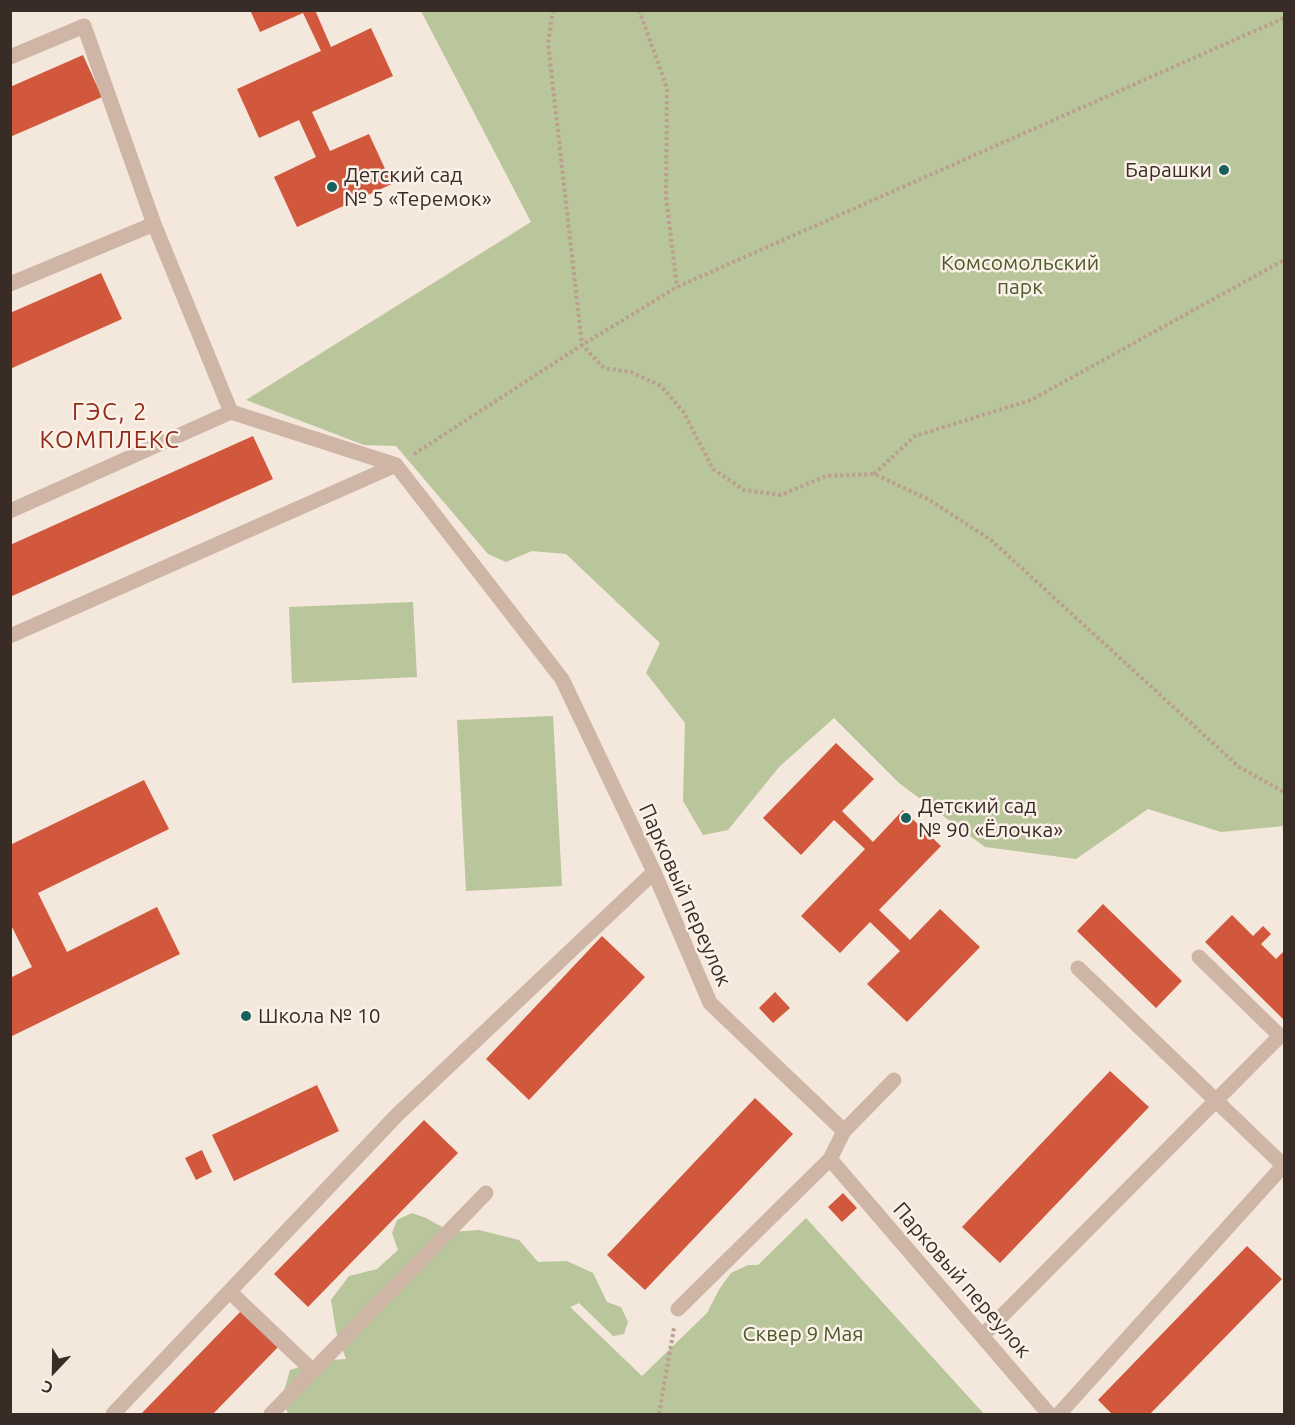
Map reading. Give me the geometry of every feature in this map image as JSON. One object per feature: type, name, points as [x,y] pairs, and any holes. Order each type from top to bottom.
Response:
[{"type":"lane","points":[[10,57],[84,26],[154,224],[231,412]]},
{"type":"lane","points":[[10,284],[154,224]]},
{"type":"lane","points":[[10,511],[231,412],[396,465]]},
{"type":"lane","points":[[10,636],[396,465]]},
{"type":"lane","name":"Парковый переулок","points":[[396,465],[562,679],[654,872],[710,1004],[844,1131]]},
{"type":"lane","points":[[114,1414],[397,1115],[654,872]]},
{"type":"lane","points":[[982,1335],[1280,1036],[1198,957]]},
{"type":"lane","points":[[1059,1414],[1284,1165],[1078,968]]},
{"type":"lane","points":[[678,1309],[830,1159],[844,1131],[894,1080]]},
{"type":"lane","name":"Парковый переулок","points":[[830,1159],[1049,1414]]},
{"type":"lane","points":[[271,1414],[486,1193]]},
{"type":"lane","points":[[230,1292],[313,1371]]},
{"type":"path","points":[[553,10],[548,43],[582,345],[604,368],[631,372],[661,386],[683,411],[713,468],[744,490],[781,495],[826,476],[874,474],[928,499],[991,540],[1239,767],[1284,792]]},
{"type":"path","points":[[639,10],[667,88],[666,197],[677,287]]},
{"type":"path","points":[[396,465],[450,433],[582,345],[677,287],[1284,18]]},
{"type":"path","points":[[874,474],[915,436],[1031,400],[1284,260]]},
{"type":"path","points":[[659,1414],[678,1309]]},
{"type":"green space","name":"Комсомольский парк","points":[[421,11],[1284,11],[1284,826],[1221,832],[1148,809],[1076,859],[985,847],[899,783],[834,718],[779,767],[728,830],[703,835],[683,801],[685,723],[646,673],[660,643],[566,554],[532,551],[506,562],[488,554],[396,446],[364,445],[246,400],[531,222]]},
{"type":"green space","points":[[413,602],[417,677],[292,683],[289,607]]},
{"type":"green space","points":[[553,716],[562,886],[466,891],[457,720]]},
{"type":"green space","name":"Сквер 9 Мая","points":[[412,1213],[451,1232],[479,1230],[519,1240],[538,1262],[567,1261],[593,1273],[607,1302],[621,1307],[628,1322],[624,1334],[613,1336],[579,1303],[570,1307],[642,1376],[707,1313],[731,1273],[748,1265],[758,1265],[806,1218],[984,1414],[288,1414],[282,1398],[290,1370],[318,1361],[346,1359],[336,1331],[331,1300],[349,1276],[377,1269],[398,1250],[392,1233],[397,1220]]},
{"type":"building","points":[[250,10],[315,10],[331,47],[371,28],[393,76],[312,112],[330,151],[369,134],[392,184],[297,227],[274,177],[316,157],[299,120],[259,138],[237,89],[321,51],[303,13],[260,32]]},
{"type":"building","points":[[83,55],[102,97],[10,137],[10,87]]},
{"type":"building","points":[[101,273],[122,319],[10,369],[10,313]]},
{"type":"building","points":[[253,436],[273,479],[10,597],[10,545]]},
{"type":"building","points":[[836,743],[874,779],[842,811],[873,842],[903,810],[941,846],[879,910],[910,940],[940,909],[980,947],[907,1022],[867,984],[900,951],[870,922],[840,953],[801,916],[865,849],[834,820],[801,855],[763,818]]},
{"type":"building","points":[[144,780],[169,829],[38,893],[67,952],[157,907],[180,954],[10,1037],[10,978],[32,967],[10,923],[10,845]]},
{"type":"building","points":[[1103,904],[1182,981],[1156,1008],[1077,931]]},
{"type":"building","points":[[1232,915],[1253,936],[1263,926],[1271,934],[1261,944],[1276,959],[1284,951],[1283,1019],[1205,942]]},
{"type":"building","points":[[602,936],[645,977],[529,1100],[486,1059]]},
{"type":"building","points":[[775,992],[790,1008],[773,1023],[759,1008]]},
{"type":"building","points":[[1110,1071],[1149,1107],[1000,1263],[962,1227]]},
{"type":"building","points":[[317,1085],[339,1131],[234,1181],[212,1135]]},
{"type":"building","points":[[755,1098],[793,1134],[645,1290],[607,1255]]},
{"type":"building","points":[[424,1120],[458,1153],[308,1307],[274,1274]]},
{"type":"building","points":[[202,1150],[212,1172],[196,1180],[185,1158]]},
{"type":"building","points":[[843,1193],[857,1208],[842,1222],[828,1207]]},
{"type":"building","points":[[1247,1246],[1282,1279],[1150,1414],[1112,1414],[1098,1400]]},
{"type":"building","points":[[242,1310],[279,1346],[213,1414],[141,1414]]},
{"type":"place","name":"Барашки","points":[[1224,170]]},
{"type":"place","name":"Детский сад № 5 «Теремок»","points":[[332,187]]},
{"type":"place","name":"Детский сад № 90 «Ёлочка»","points":[[906,818]]},
{"type":"place","name":"Школа № 10","points":[[246,1016]]},
{"type":"district","name":"ГЭС, 2 КОМПЛЕКС","points":[[110,426]]}]
